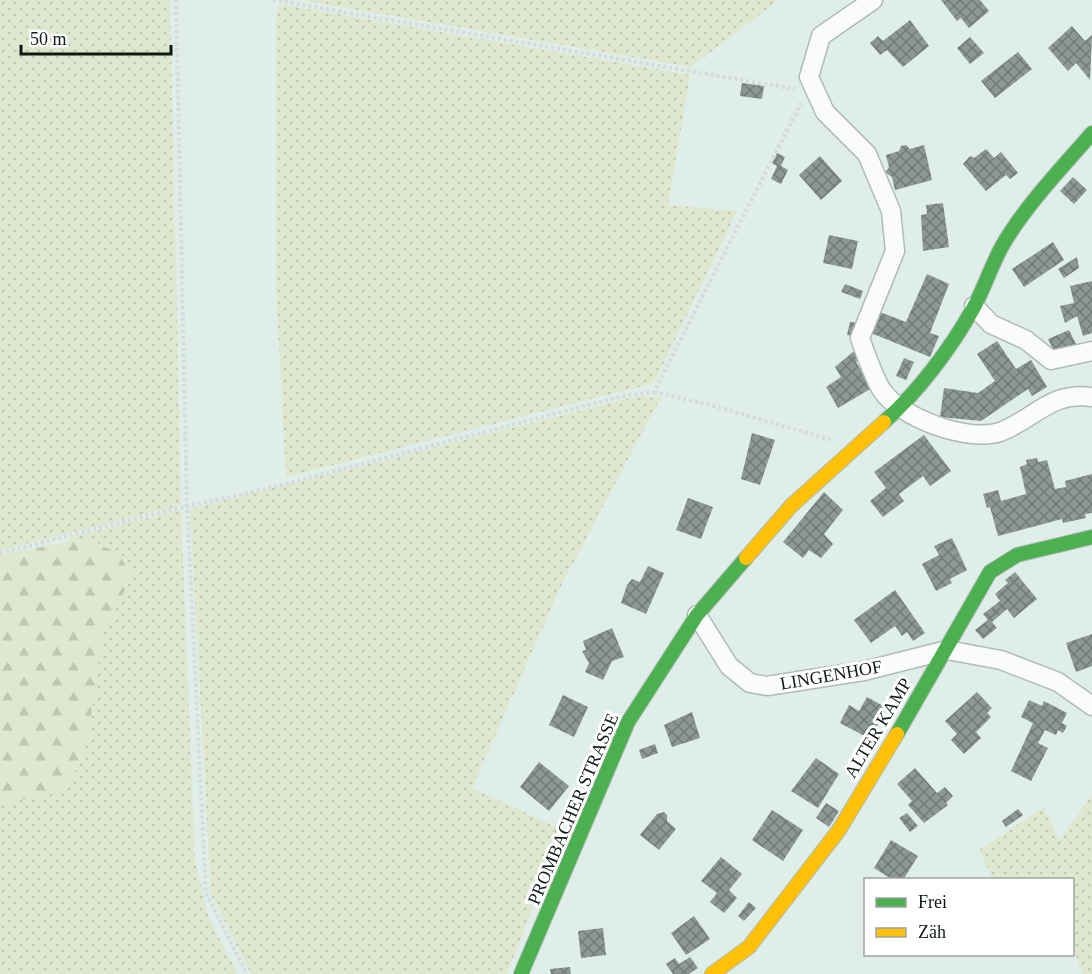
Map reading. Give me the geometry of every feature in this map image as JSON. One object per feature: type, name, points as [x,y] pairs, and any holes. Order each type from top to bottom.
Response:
[{"type":"street","points":[[873,0],[821,36],[809,77],[825,112],[867,154],[891,211],[895,251],[860,338],[881,390],[898,409],[963,434],[999,432],[1047,404],[1076,395],[1092,397]]},
{"type":"street","name":"PROMBACHER STRASSE","points":[[521,974],[628,722],[697,615],[791,506],[898,409],[952,343],[974,306],[1002,247],[1046,187],[1092,133]]},
{"type":"street","points":[[974,306],[991,324],[1026,340],[1051,360],[1092,351]]},
{"type":"street","name":"ALTER KAMP","points":[[712,974],[749,947],[839,830],[947,650],[990,572],[1017,555],[1092,537]]},
{"type":"street","name":"LINGENHOF","points":[[697,615],[729,666],[750,683],[768,686],[864,671],[947,650],[1001,660],[1058,682],[1092,706]]},
{"type":"path","points":[[176,0],[187,506],[206,893],[247,974]]},
{"type":"path","points":[[273,0],[816,93]]},
{"type":"path","points":[[654,392],[800,103],[816,93]]},
{"type":"path","points":[[0,553],[187,506],[250,493],[619,397],[654,392],[766,420],[855,448]]},
{"type":"green space","points":[[0,0],[170,0],[181,505],[0,550]]},
{"type":"green space","points":[[300,0],[779,0],[691,67]]},
{"type":"green space","points":[[279,4],[690,75],[668,205],[737,211],[654,383],[286,477],[276,287],[276,19]]},
{"type":"green space","points":[[635,397],[661,397],[561,586],[472,788],[563,830],[507,974],[251,974],[211,894],[190,509]]},
{"type":"green space","points":[[181,510],[195,862],[209,918],[238,974],[0,974],[0,804],[66,791],[88,739],[102,635],[132,576],[119,557],[106,547],[89,542],[66,542],[77,536]]},
{"type":"green space","points":[[93,541],[119,554],[132,576],[102,635],[88,739],[66,791],[0,804],[0,555],[66,542]]},
{"type":"green space","points":[[1092,795],[1092,974],[1083,974],[1074,951],[1074,878],[993,878],[979,850],[1044,807],[1059,841]]},
{"type":"building","points":[[941,0],[980,0],[989,11],[969,28],[961,18],[957,21]]},
{"type":"building","points":[[910,20],[929,46],[903,67],[887,50],[880,55],[870,43],[878,36],[883,41]]},
{"type":"building","points":[[1072,26],[1085,41],[1092,35],[1090,80],[1076,63],[1068,71],[1048,48]]},
{"type":"building","points":[[970,37],[984,53],[970,64],[957,48]]},
{"type":"building","points":[[1018,52],[1032,69],[995,98],[981,81]]},
{"type":"building","points":[[742,83],[764,86],[762,99],[740,96]]},
{"type":"building","points":[[906,145],[910,149],[924,145],[932,180],[895,190],[892,177],[885,172],[889,168],[886,155],[899,151],[901,146]]},
{"type":"building","points":[[986,149],[994,158],[1001,152],[1018,173],[1010,179],[1006,175],[986,191],[963,164],[970,156],[974,158]]},
{"type":"building","points":[[777,153],[785,157],[781,166],[788,170],[781,184],[771,179],[777,166],[772,163]]},
{"type":"building","points":[[820,156],[842,181],[821,200],[799,175]]},
{"type":"building","points":[[1073,177],[1087,190],[1074,204],[1060,191]]},
{"type":"building","points":[[943,203],[949,247],[923,251],[921,215],[927,214],[926,205]]},
{"type":"building","points":[[829,235],[858,241],[852,269],[823,263]]},
{"type":"building","points":[[1053,242],[1064,260],[1024,287],[1012,269]]},
{"type":"building","points":[[1077,257],[1079,268],[1064,278],[1058,269]]},
{"type":"building","points":[[927,274],[949,284],[930,333],[939,336],[930,357],[871,333],[880,312],[906,322]]},
{"type":"building","points":[[1092,281],[1092,333],[1083,336],[1077,316],[1065,323],[1060,306],[1074,303],[1070,286]]},
{"type":"building","points":[[845,284],[863,291],[860,299],[841,292]]},
{"type":"building","points":[[850,322],[859,323],[856,337],[847,335]]},
{"type":"building","points":[[1069,330],[1076,344],[1055,353],[1048,339]]},
{"type":"building","points":[[997,341],[1016,369],[1031,360],[1047,387],[1032,396],[1028,389],[981,421],[940,417],[944,388],[978,393],[995,381],[977,354]]},
{"type":"building","points":[[854,351],[860,360],[856,362],[872,388],[838,408],[826,387],[841,377],[835,367]]},
{"type":"building","points":[[904,358],[914,362],[906,380],[896,376]]},
{"type":"building","points":[[752,433],[775,440],[760,485],[741,479]]},
{"type":"building","points":[[924,435],[951,471],[930,486],[923,476],[899,494],[904,501],[883,517],[870,501],[886,488],[874,472]]},
{"type":"building","points":[[1037,458],[1038,462],[1047,460],[1055,489],[1066,487],[1065,481],[1092,474],[1092,513],[1085,514],[1086,518],[1063,523],[1062,519],[998,536],[990,507],[987,508],[983,494],[998,490],[1001,501],[1026,494],[1020,467],[1027,464],[1026,460]]},
{"type":"building","points":[[824,492],[843,510],[824,534],[833,544],[821,558],[809,550],[803,558],[783,542]]},
{"type":"building","points":[[688,498],[713,507],[701,539],[676,530]]},
{"type":"building","points":[[952,538],[967,570],[950,579],[952,583],[936,591],[922,564],[939,555],[934,546]]},
{"type":"building","points":[[648,566],[664,573],[646,614],[621,603],[627,585],[632,579],[640,582]]},
{"type":"building","points":[[1015,572],[1037,599],[1014,618],[1007,609],[992,622],[997,628],[983,639],[975,630],[988,620],[983,614],[1000,601],[995,594],[1008,583],[1005,580]]},
{"type":"building","points":[[895,590],[925,633],[913,641],[907,632],[902,636],[895,626],[871,643],[854,620]]},
{"type":"building","points":[[612,628],[624,657],[612,661],[603,680],[585,672],[589,663],[582,651],[586,650],[583,641]]},
{"type":"building","points":[[1092,634],[1092,666],[1076,672],[1066,643]]},
{"type":"building","points":[[977,692],[992,708],[987,713],[991,717],[976,732],[981,738],[964,754],[951,740],[957,734],[945,721]]},
{"type":"building","points":[[563,695],[588,707],[574,737],[549,725]]},
{"type":"building","points":[[867,697],[887,708],[870,739],[840,723],[849,705],[859,711]]},
{"type":"building","points":[[1029,700],[1042,706],[1044,701],[1067,713],[1062,723],[1067,726],[1063,733],[1058,730],[1056,735],[1045,730],[1038,743],[1048,748],[1031,781],[1011,771],[1033,723],[1021,717]]},
{"type":"building","points":[[692,712],[700,738],[672,747],[664,725]]},
{"type":"building","points":[[655,744],[658,753],[642,759],[639,750]]},
{"type":"building","points":[[816,758],[839,774],[818,808],[791,791]]},
{"type":"building","points":[[539,762],[569,786],[549,811],[520,787]]},
{"type":"building","points":[[915,768],[937,793],[945,787],[953,796],[946,803],[948,805],[924,823],[908,805],[912,801],[897,784]]},
{"type":"building","points":[[826,803],[839,811],[829,827],[816,818]]},
{"type":"building","points":[[1018,809],[1023,815],[1006,827],[1002,821]]},
{"type":"building","points":[[772,810],[803,830],[783,861],[752,840]]},
{"type":"building","points":[[664,812],[667,815],[667,821],[676,829],[659,850],[640,835],[657,814]]},
{"type":"building","points":[[907,813],[918,826],[910,832],[899,818]]},
{"type":"building","points":[[891,840],[918,856],[904,878],[890,878],[874,868]]},
{"type":"building","points":[[721,857],[742,874],[729,890],[737,898],[724,913],[710,902],[717,893],[701,881]]},
{"type":"building","points":[[749,902],[756,908],[744,921],[738,916]]},
{"type":"building","points":[[694,916],[710,939],[686,955],[671,933]]},
{"type":"building","points":[[603,928],[606,955],[581,958],[578,931]]},
{"type":"building","points":[[690,957],[698,968],[689,974],[673,974],[666,964],[675,958],[679,964]]},
{"type":"building","points":[[570,967],[571,974],[551,974],[550,969]]},
{"type":"traffic: fast","points":[[884,422],[910,397],[945,353],[974,307],[997,255],[1010,233],[1092,133]]},
{"type":"traffic: fast","points":[[897,734],[990,572],[1017,555],[1092,537]]},
{"type":"traffic: fast","points":[[521,974],[628,722],[697,615],[746,558]]},
{"type":"traffic: slow","points":[[746,558],[791,506],[884,422]]},
{"type":"traffic: slow","points":[[712,974],[749,947],[839,830],[897,734]]}]
